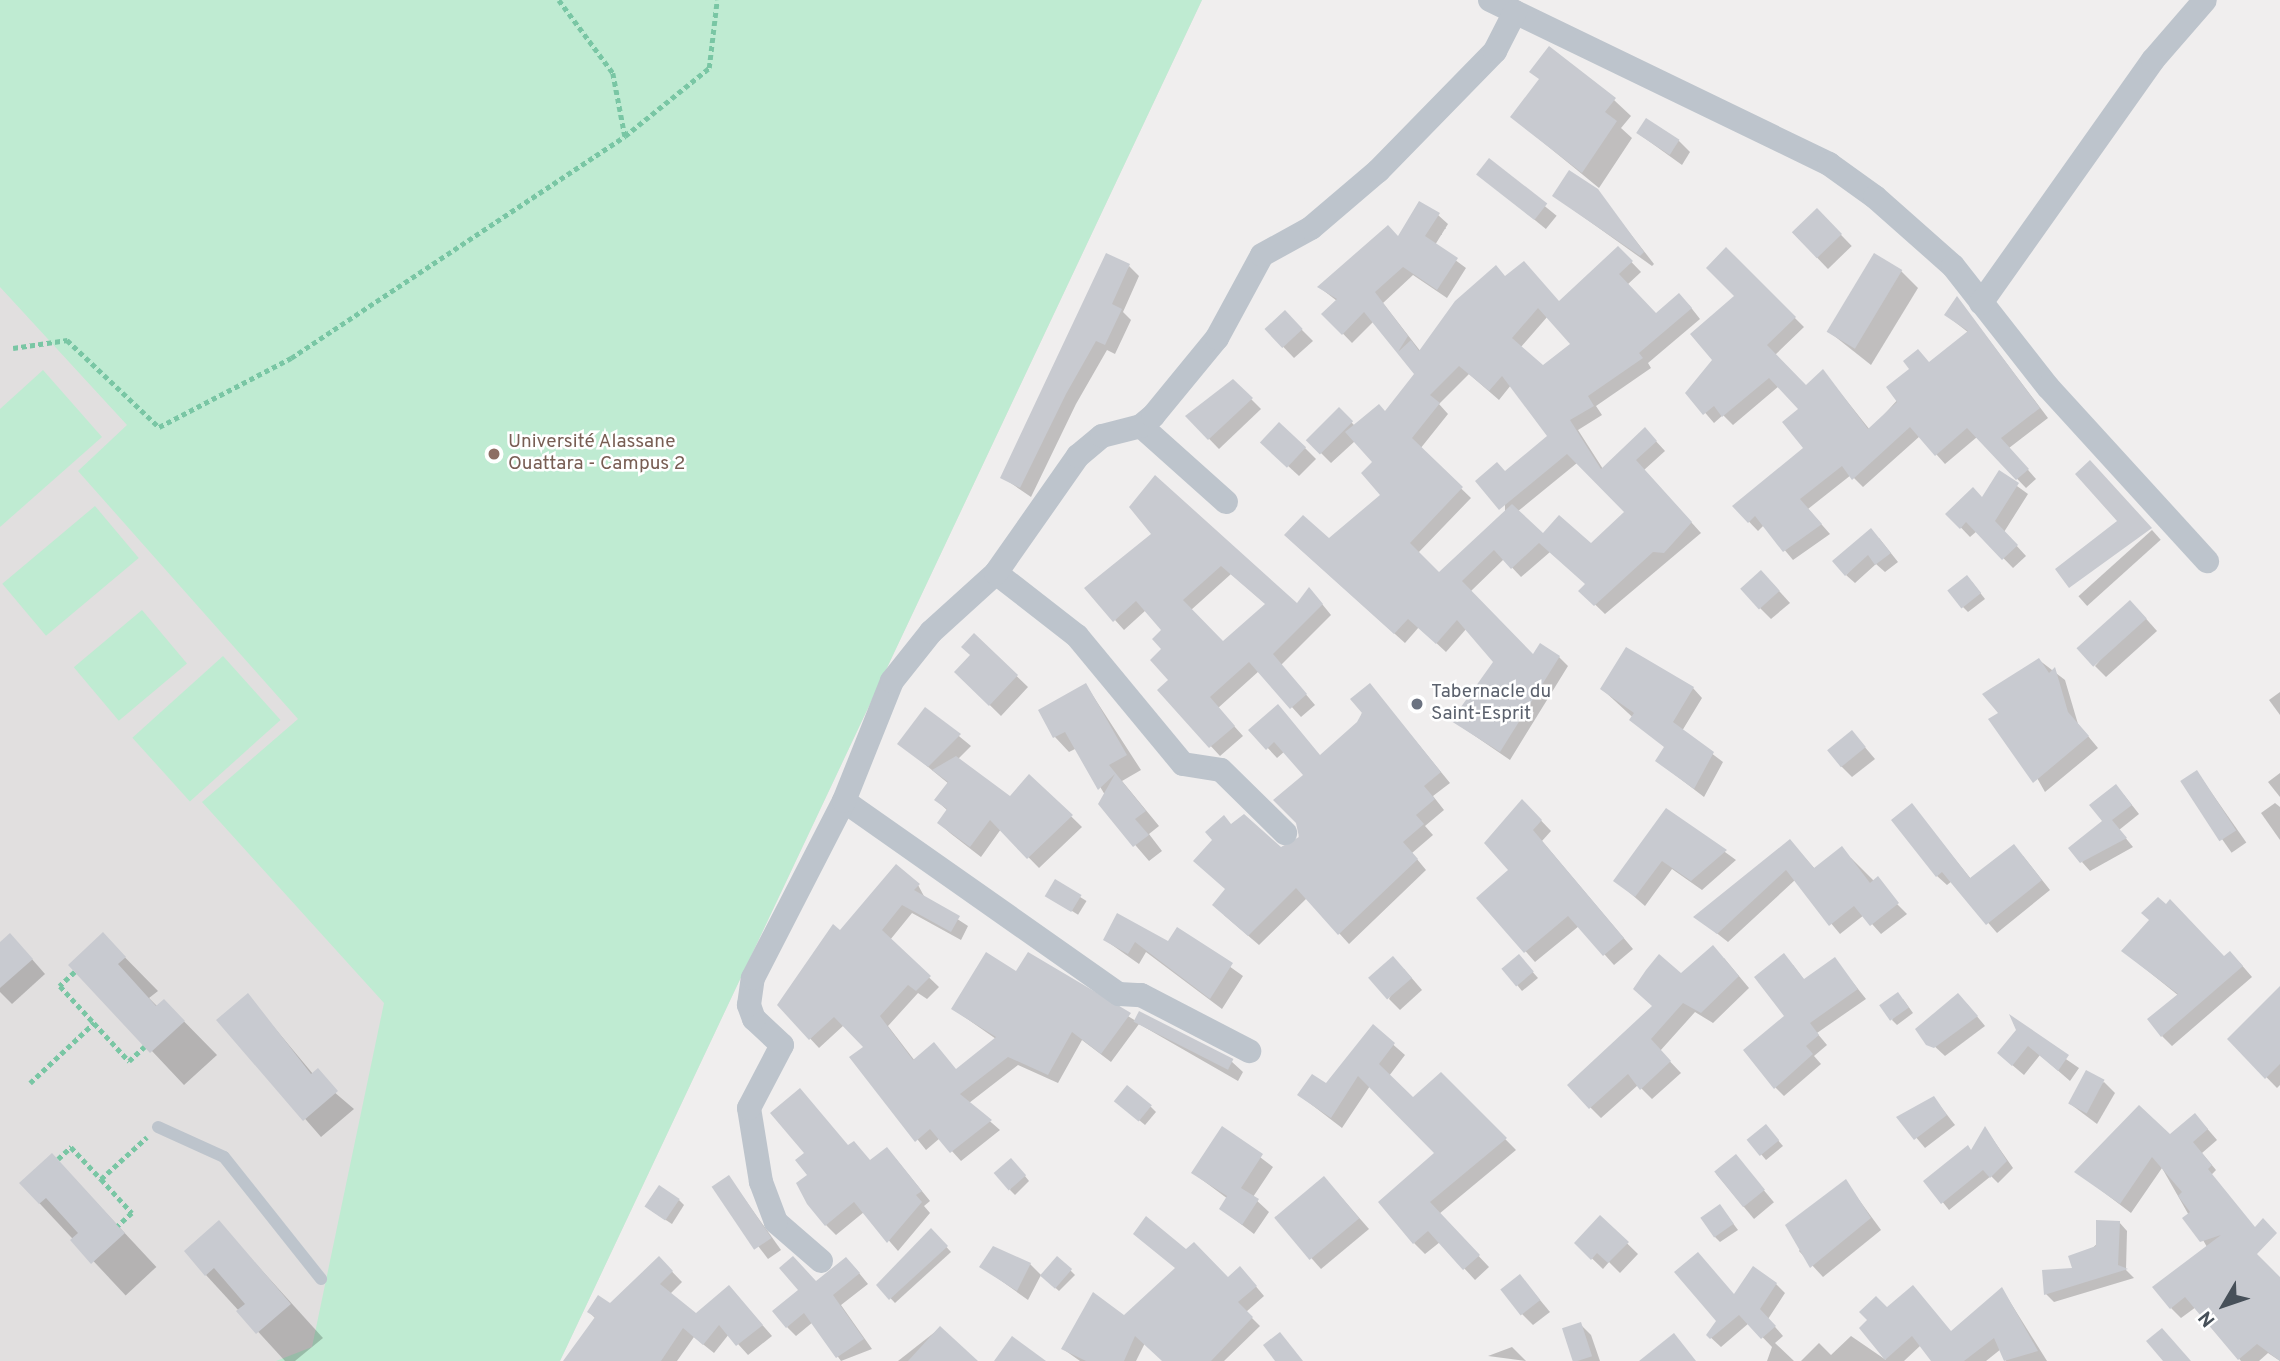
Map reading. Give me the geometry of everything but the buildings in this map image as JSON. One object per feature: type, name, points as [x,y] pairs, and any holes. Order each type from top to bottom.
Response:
[{"type":"street","points":[[1490,0],[1829,164],[1952,266],[2090,436],[2207,561]]},
{"type":"street","points":[[1981,303],[2152,60],[2205,0]]},
{"type":"street","points":[[821,1261],[776,1222],[761,1182],[748,1108],[782,1045],[754,1019],[749,1005],[752,978],[844,801],[892,681],[931,632],[996,573],[1079,456],[1102,436],[1141,426],[1217,338],[1262,254],[1311,228],[1378,171],[1495,51],[1515,12]]},
{"type":"street","points":[[1141,426],[1226,502]]},
{"type":"street","points":[[996,573],[1077,636],[1183,764],[1221,770],[1285,833]]},
{"type":"street","points":[[844,801],[1119,994],[1141,995],[1249,1051]]},
{"type":"lane","points":[[158,1127],[224,1157],[321,1279]]},
{"type":"path","points":[[559,0],[613,73],[625,136]]},
{"type":"path","points":[[13,348],[67,340],[159,426],[291,358],[625,136],[709,68],[717,0]]},
{"type":"path","points":[[75,972],[60,986],[94,1023],[129,1061],[144,1047]]},
{"type":"path","points":[[30,1083],[94,1023]]},
{"type":"path","points":[[101,1179],[158,1127]]},
{"type":"path","points":[[58,1159],[71,1146],[132,1213],[118,1226]]},
{"type":"shaded area","name":"Université Alassane Ouattara - Campus 2","points":[[0,0],[1202,0],[560,1361],[0,1361]]},
{"type":"green space","name":"Université Alassane Ouattara - Campus 2","points":[[0,0],[1202,0],[560,1361],[276,1361],[312,1347],[384,1003],[202,802],[298,719],[78,471],[127,425],[0,287]]},
{"type":"green space","points":[[43,370],[102,437],[0,527],[0,409]]},
{"type":"green space","points":[[95,506],[139,558],[46,636],[2,584]]},
{"type":"green space","points":[[142,610],[187,664],[119,721],[74,667]]},
{"type":"green space","points":[[223,656],[281,720],[190,802],[132,738]]},
{"type":"place","name":"Université Alassane Ouattara - Campus 2","points":[[494,454]]},
{"type":"place","name":"Tabernacle du Saint-Esprit","points":[[1417,704]]}]
